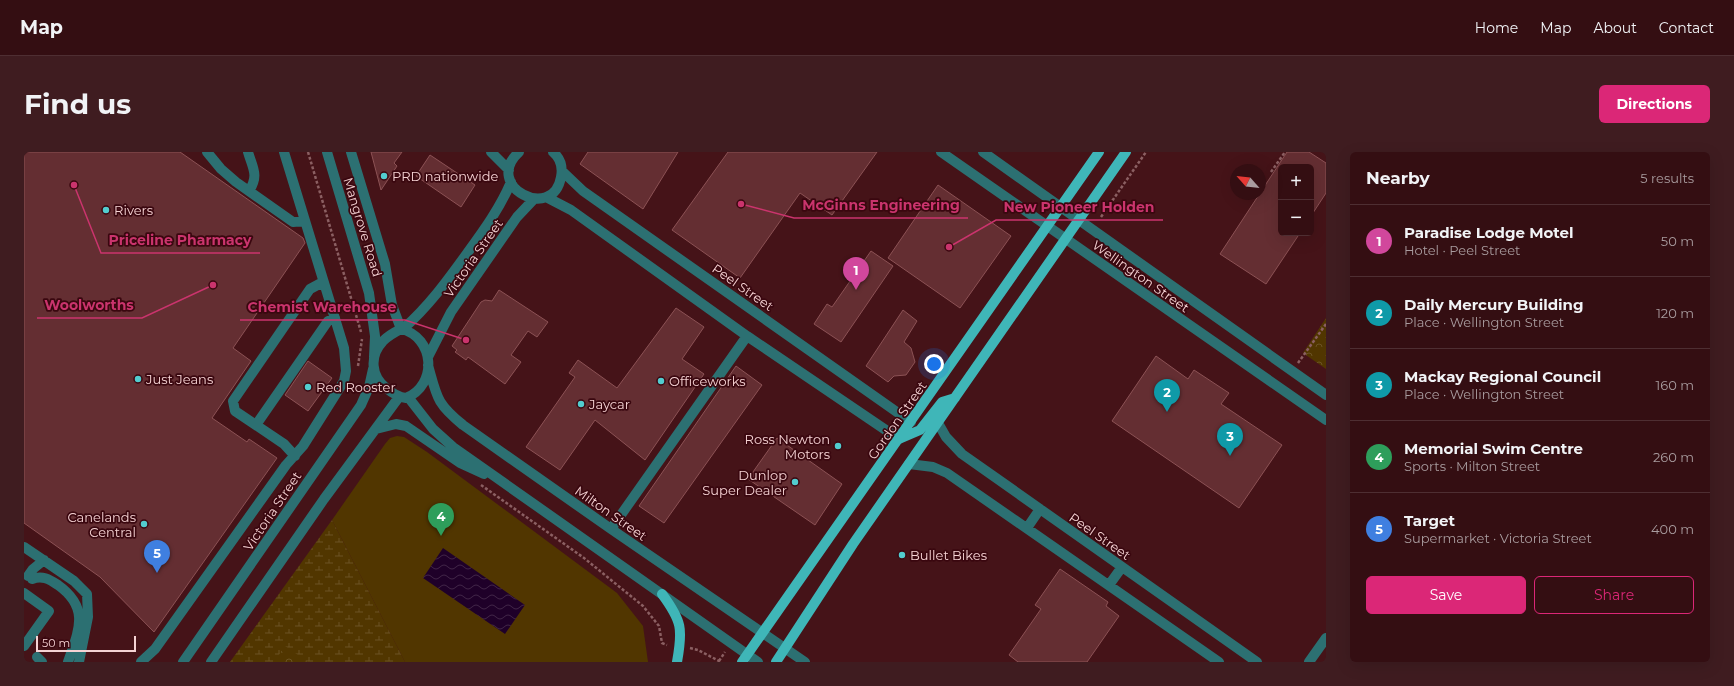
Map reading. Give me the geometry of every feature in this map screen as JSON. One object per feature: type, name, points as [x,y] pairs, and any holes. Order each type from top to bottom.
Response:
[{"type":"main road","name":"Gordon Street","points":[[745,658],[1099,152]]},
{"type":"main road","points":[[776,662],[853,544],[1126,152]]},
{"type":"main road","points":[[898,440],[920,430],[942,402],[955,398]]},
{"type":"main road","points":[[662,594],[675,611],[679,625],[680,640],[677,662]]},
{"type":"street","points":[[208,152],[228,176],[293,222],[305,222]]},
{"type":"street","points":[[248,152],[255,177],[255,182],[249,191]]},
{"type":"street","points":[[141,662],[154,649],[294,456],[336,397],[344,381],[346,370],[344,348],[284,152]]},
{"type":"street","name":"Mangrove Road","points":[[327,152],[369,293],[375,336],[374,357]]},
{"type":"street","name":"Mangrove Road","points":[[351,152],[385,264],[392,305],[402,329]]},
{"type":"street","points":[[492,152],[509,170]]},
{"type":"street","points":[[519,152],[511,162],[509,170],[511,182],[520,194],[534,199],[546,197],[558,187],[562,171],[558,154]]},
{"type":"street","name":"Wellington Street","points":[[941,152],[1326,420]]},
{"type":"street","name":"Wellington Street","points":[[983,152],[1326,395]]},
{"type":"street","name":"Peel Street","points":[[562,171],[583,191],[911,422]]},
{"type":"street","name":"Victoria Street","points":[[402,329],[422,312],[436,297],[494,216],[511,182]]},
{"type":"street","points":[[546,197],[570,210],[747,336],[898,440]]},
{"type":"street","name":"Victoria Street","points":[[428,361],[451,312],[517,217],[534,199]]},
{"type":"street","points":[[294,456],[284,444],[233,408],[235,397],[310,289],[323,282]]},
{"type":"street","points":[[256,425],[328,321],[334,318]]},
{"type":"street","points":[[211,662],[376,429],[404,397],[425,381],[428,361],[426,347],[412,332],[402,329],[384,340],[378,346],[374,357],[373,369],[379,382],[404,397],[444,439],[498,479],[662,594],[745,658],[758,662]]},
{"type":"street","points":[[611,529],[747,336]]},
{"type":"street","name":"Milton Street","points":[[428,361],[437,399],[447,412],[611,529],[805,662]]},
{"type":"street","name":"Victoria Street","points":[[183,662],[360,405],[369,386],[373,369]]},
{"type":"street","name":"Peel Street","points":[[938,423],[946,437],[962,454],[1256,662]]},
{"type":"street","points":[[376,429],[396,424],[406,426],[460,463],[498,479]]},
{"type":"street","points":[[909,464],[929,466],[948,473],[1219,662]]},
{"type":"street","points":[[1027,528],[1040,509]]},
{"type":"street","points":[[24,547],[84,590],[88,600],[88,618],[79,660]]},
{"type":"street","points":[[44,560],[33,569],[30,577],[49,579],[69,593],[76,604],[79,619],[68,662]]},
{"type":"street","points":[[1109,585],[1122,567]]},
{"type":"street","points":[[24,593],[49,611],[24,646]]},
{"type":"street","points":[[1309,662],[1326,638]]},
{"type":"path","points":[[1101,217],[1146,152]]},
{"type":"path","points":[[1272,172],[1285,152]]},
{"type":"path","points":[[1292,372],[1326,324]]},
{"type":"path","points":[[474,481],[584,558],[638,602],[655,619],[659,626],[662,643],[667,644]]},
{"type":"path","points":[[688,648],[698,650],[720,662],[726,652]]},
{"type":"green space","points":[[1326,318],[1326,369],[1303,353]]},
{"type":"green space","points":[[397,436],[404,437],[427,452],[617,593],[643,626],[648,662],[405,662],[332,520],[385,444],[390,438]]},
{"type":"green space","points":[[332,520],[405,662],[230,662]]},
{"type":"green space","points":[[285,646],[308,662],[274,662]]},
{"type":"water","points":[[443,548],[525,605],[505,634],[423,578]]},
{"type":"building","name":"Canelands Central","points":[[24,152],[180,152],[303,238],[305,243],[233,348],[251,361],[212,418],[247,442],[249,439],[277,458],[154,632],[100,577],[24,523]]},
{"type":"building","name":"PRD nationwide","points":[[371,152],[402,152],[394,163],[397,166],[381,190]]},
{"type":"building","points":[[588,152],[678,152],[643,209],[580,164]]},
{"type":"building","points":[[728,152],[877,152],[832,215],[800,193],[740,278],[672,230]]},
{"type":"building","points":[[1287,152],[1309,152],[1326,163],[1326,193],[1314,211],[1314,164],[1279,164]]},
{"type":"building","points":[[430,155],[475,185],[461,207],[416,176]]},
{"type":"building","points":[[1278,166],[1278,236],[1298,236],[1266,284],[1220,254],[1255,200],[1266,200],[1266,184]]},
{"type":"building","points":[[938,185],[1011,236],[960,308],[888,258]]},
{"type":"building","points":[[871,251],[893,266],[841,342],[814,324],[827,304],[832,307]]},
{"type":"building","points":[[499,290],[548,322],[537,337],[528,331],[511,355],[521,362],[505,384],[468,357],[466,360],[455,352],[457,350],[452,346],[481,302],[485,300],[492,301]]},
{"type":"building","name":"Officeworks","points":[[676,308],[704,327],[682,359],[704,374],[645,460],[595,420],[560,470],[526,447],[575,377],[569,373],[578,360],[617,388]]},
{"type":"building","points":[[903,310],[917,321],[904,342],[911,348],[915,362],[906,375],[894,376],[888,382],[866,366]]},
{"type":"building","points":[[1156,356],[1188,379],[1194,370],[1229,393],[1221,404],[1282,445],[1239,508],[1112,421]]},
{"type":"building","points":[[308,361],[332,378],[308,411],[285,395]]},
{"type":"building","points":[[736,366],[762,385],[664,523],[639,506]]},
{"type":"building","name":"Dunlop Super Dealer","points":[[777,438],[842,484],[815,525],[748,479]]},
{"type":"building","points":[[1060,569],[1108,602],[1106,606],[1119,616],[1087,662],[1018,662],[1009,655],[1041,609],[1035,605]]},
{"type":"place","name":"PRD nationwide","points":[[384,176]]},
{"type":"place","name":"Priceline Pharmacy","points":[[74,185]]},
{"type":"place","name":"McGinns Engineering","points":[[741,204]]},
{"type":"place","name":"Rivers","points":[[106,210]]},
{"type":"place","name":"New Pioneer Holden","points":[[949,247]]},
{"type":"place","name":"Woolworths","points":[[213,285]]},
{"type":"place","name":"Paradise Lodge Motel","points":[[856,290]]},
{"type":"place","name":"Chemist Warehouse","points":[[466,340]]},
{"type":"place","name":"Just Jeans","points":[[138,379]]},
{"type":"place","name":"Officeworks","points":[[661,381]]},
{"type":"place","name":"Red Rooster","points":[[308,387]]},
{"type":"place","name":"Jaycar","points":[[581,404]]},
{"type":"place","name":"Daily Mercury Building","points":[[1167,412]]},
{"type":"place","name":"Ross Newton Motors","points":[[838,446]]},
{"type":"place","name":"Mackay Regional Council","points":[[1230,456]]},
{"type":"place","name":"Dunlop Super Dealer","points":[[795,482]]},
{"type":"place","name":"Canelands Central","points":[[144,524]]},
{"type":"place","name":"Memorial Swim Centre","points":[[441,536]]},
{"type":"place","name":"Bullet Bikes","points":[[902,555]]},
{"type":"place","name":"Target","points":[[157,573]]}]
